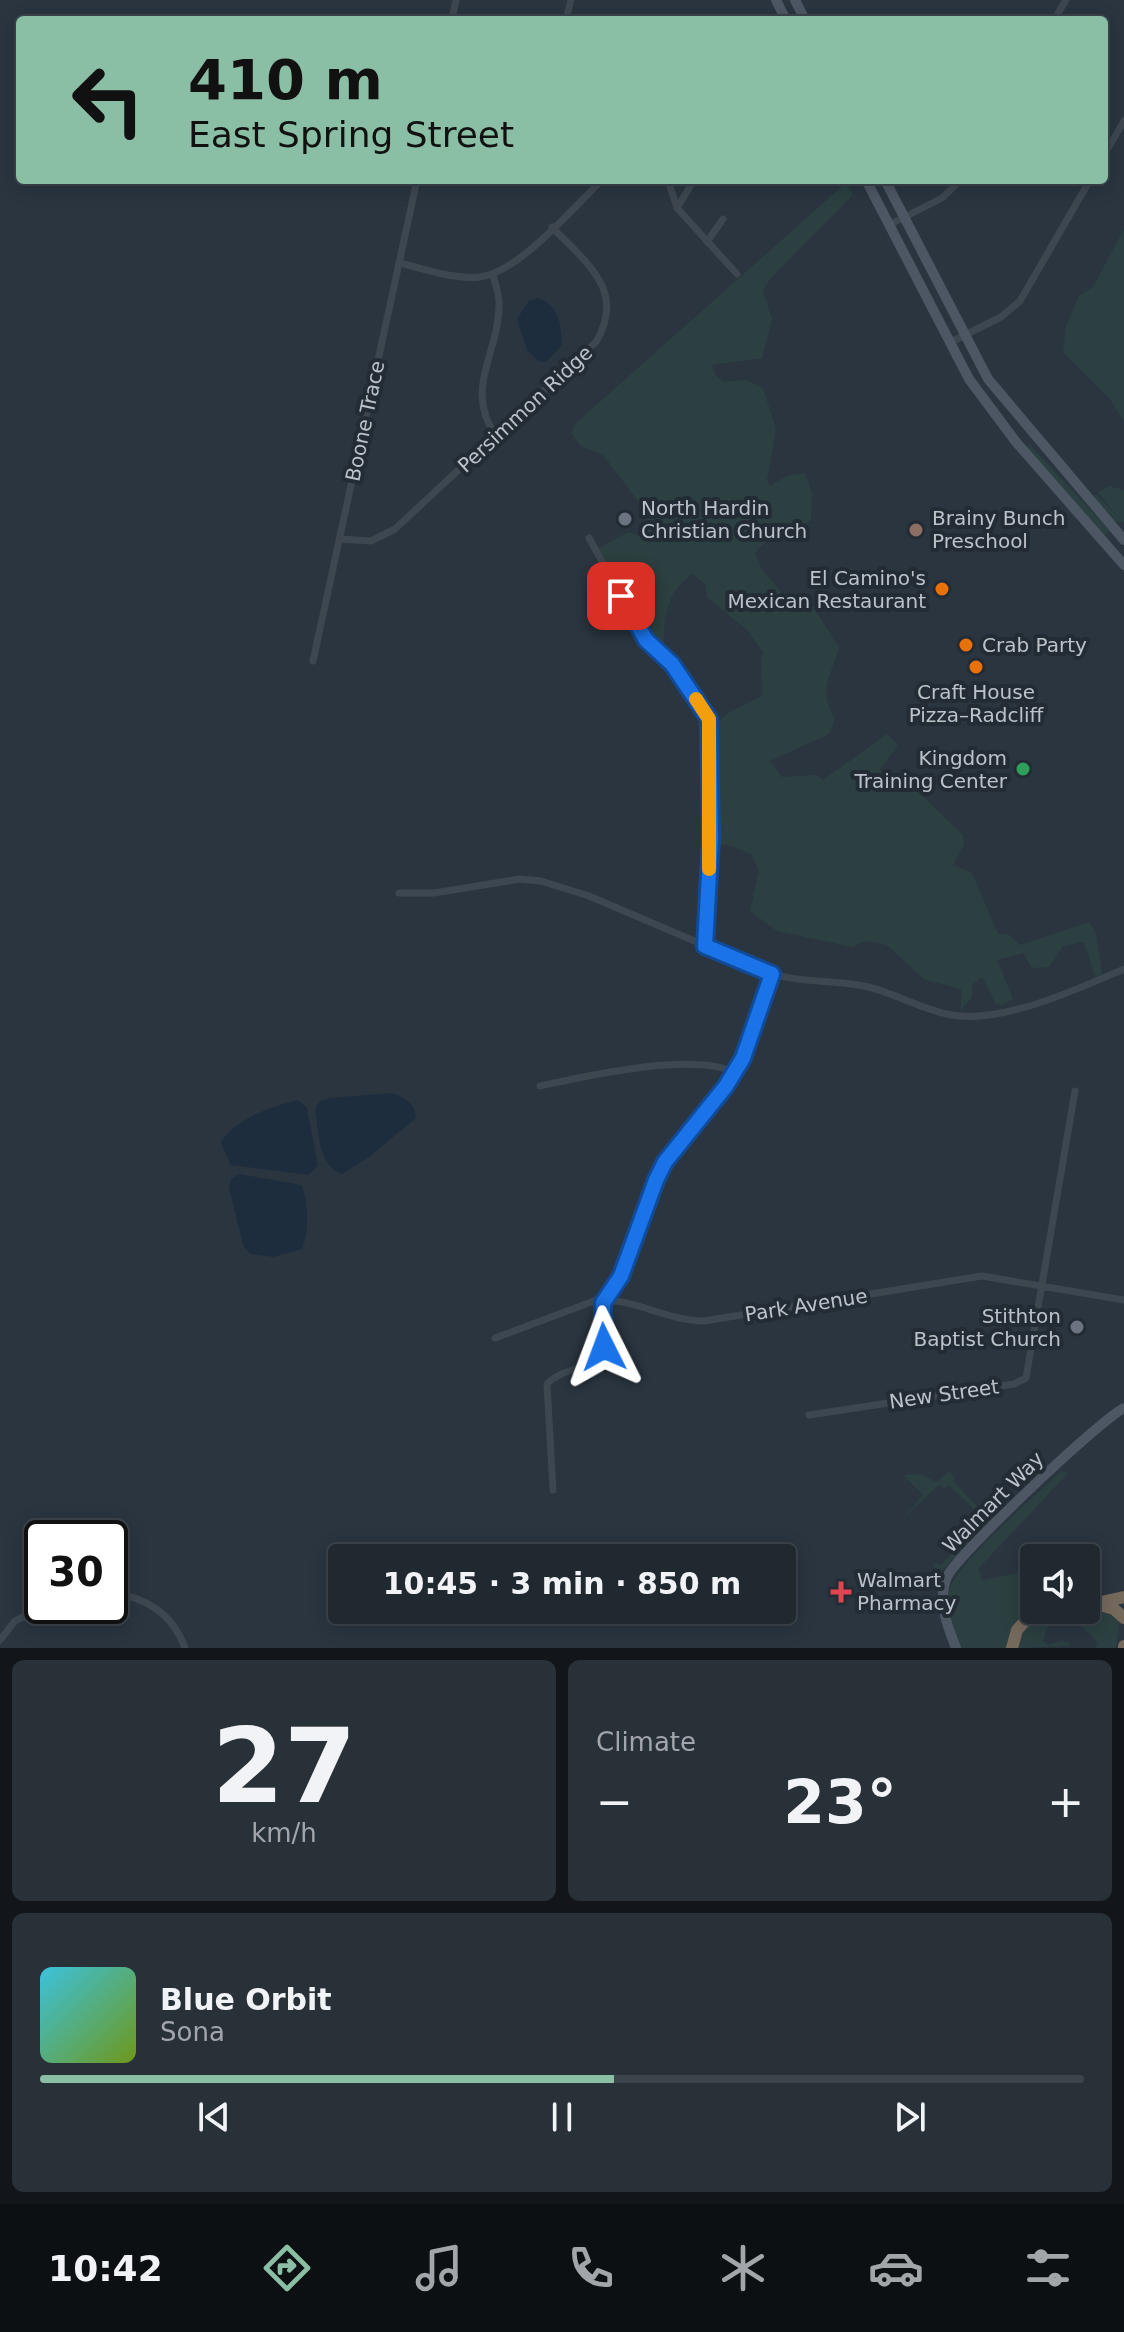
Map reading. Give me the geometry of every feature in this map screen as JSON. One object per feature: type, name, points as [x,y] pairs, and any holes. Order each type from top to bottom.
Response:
[{"type":"highway","points":[[1100,1602],[1124,1597]]},
{"type":"highway","points":[[1100,1605],[1114,1609],[1124,1618]]},
{"type":"highway","points":[[1012,1648],[1017,1630],[1022,1624]]},
{"type":"street","points":[[795,0],[803,16]]},
{"type":"street","points":[[1108,148],[1124,121]]},
{"type":"street","name":"Boone Trace","points":[[313,661],[416,184]]},
{"type":"street","points":[[400,263],[465,277],[493,275],[505,269],[598,184]]},
{"type":"street","points":[[669,184],[677,208],[737,274]]},
{"type":"street","points":[[677,208],[692,184]]},
{"type":"street","points":[[868,184],[949,343],[997,420],[1124,565]]},
{"type":"street","points":[[887,184],[963,336],[1000,397],[1124,540]]},
{"type":"street","points":[[889,225],[942,198],[957,184]]},
{"type":"street","points":[[949,343],[1001,317],[1020,301],[1088,184]]},
{"type":"street","points":[[707,242],[723,219]]},
{"type":"street","name":"Persimmon Ridge","points":[[339,539],[361,542],[383,537],[588,351],[607,319],[608,304],[598,276],[552,227]]},
{"type":"street","points":[[493,275],[499,313],[480,400],[485,421],[496,436]]},
{"type":"street","points":[[589,538],[646,640],[672,664],[709,719],[711,838],[705,946]]},
{"type":"street","points":[[399,893],[434,893],[520,879],[541,881],[589,896],[772,974],[863,986],[931,1010],[962,1016],[1009,1010],[1060,995],[1124,969]]},
{"type":"street","points":[[495,1338],[604,1299],[621,1276],[665,1162],[735,1073],[747,1048],[772,974]]},
{"type":"street","points":[[540,1086],[682,1064],[710,1063],[735,1073]]},
{"type":"street","name":"New Street","points":[[809,1415],[1022,1382],[1031,1367],[1075,1091]]},
{"type":"street","name":"Park Avenue","points":[[604,1299],[617,1299],[675,1318],[704,1321],[982,1276],[1124,1300]]},
{"type":"street","points":[[553,1490],[547,1384],[558,1375],[591,1363],[602,1354],[604,1299]]},
{"type":"street","name":"Walmart Way","points":[[956,1648],[943,1612],[948,1575],[1078,1445],[1112,1414],[1124,1408]]},
{"type":"street","points":[[128,1596],[146,1600],[174,1627],[185,1648]]},
{"type":"street","points":[[0,1640],[15,1621],[24,1616]]},
{"type":"green space","points":[[848,184],[853,195],[769,280],[763,291],[772,319],[762,358],[712,365],[715,375],[723,382],[746,380],[763,388],[776,429],[767,480],[770,486],[787,476],[805,473],[812,494],[811,521],[773,537],[755,554],[761,568],[790,603],[810,602],[839,647],[826,691],[835,719],[829,734],[770,761],[782,777],[816,775],[823,780],[887,734],[898,745],[880,769],[889,792],[918,792],[963,835],[964,844],[953,865],[972,873],[998,934],[1008,934],[1020,945],[1089,922],[1096,933],[1102,975],[1095,976],[1084,942],[1063,946],[1049,967],[1032,968],[1023,953],[997,960],[1013,999],[1002,1005],[996,1004],[982,977],[972,985],[972,997],[961,1010],[961,989],[925,980],[887,945],[866,941],[852,947],[777,931],[750,911],[759,870],[751,854],[726,844],[716,847],[714,725],[730,712],[762,696],[763,652],[747,630],[707,597],[705,584],[693,574],[671,598],[664,630],[664,653],[635,617],[599,548],[628,532],[641,536],[648,514],[603,455],[581,446],[572,434],[575,424]]},
{"type":"green space","points":[[1124,229],[1124,422],[1110,399],[1063,352],[1066,326],[1079,296],[1093,287]]},
{"type":"green space","points":[[1030,445],[1109,530],[1107,534],[1102,535],[1026,446]]},
{"type":"green space","points":[[1109,486],[1124,490],[1124,522],[1115,522],[1093,496],[1096,494],[1119,519],[1098,492]]},
{"type":"green space","points":[[949,1471],[955,1477],[953,1481],[983,1513],[989,1510],[994,1518],[942,1570],[934,1567],[934,1563],[941,1565],[953,1552],[951,1547],[956,1549],[979,1527],[976,1522],[981,1516],[949,1485],[944,1489],[939,1485],[900,1521],[923,1495],[903,1475],[920,1474],[937,1482]]},
{"type":"green space","points":[[1061,1471],[1068,1473],[978,1569],[982,1580],[1020,1573],[1020,1617],[1008,1648],[961,1648],[948,1608],[948,1594],[953,1581],[979,1549]]},
{"type":"green space","points":[[1100,1607],[1120,1619],[1116,1648],[1095,1648],[1097,1643],[1076,1624],[1100,1624]]},
{"type":"green space","points":[[1029,1624],[1053,1624],[1047,1628],[1043,1641],[1048,1645],[1061,1641],[1071,1644],[1017,1648],[1022,1631]]},
{"type":"water","points":[[537,298],[555,310],[561,330],[562,345],[546,362],[538,361],[527,350],[517,319],[529,301]]},
{"type":"water","points":[[393,1093],[412,1105],[416,1118],[369,1157],[342,1174],[334,1170],[321,1147],[315,1110],[319,1102],[329,1098]]},
{"type":"water","points":[[298,1100],[307,1108],[318,1165],[309,1175],[231,1165],[221,1143],[235,1127],[255,1115]]},
{"type":"water","points":[[239,1174],[302,1185],[307,1217],[302,1249],[273,1257],[250,1254],[243,1245],[229,1188],[231,1179]]},
{"type":"slow traffic","points":[[696,699],[709,719],[710,730],[709,869]]},
{"type":"place","name":"North Hardin Christian Church","points":[[625,519]]},
{"type":"place","name":"Brainy Bunch Preschool","points":[[916,530]]},
{"type":"place","name":"El Camino's Mexican Restaurant","points":[[942,589]]},
{"type":"place","name":"Crab Party","points":[[966,645]]},
{"type":"place","name":"Craft House Pizza–Radcliff","points":[[976,667]]},
{"type":"place","name":"Kingdom Training Center","points":[[1023,769]]},
{"type":"place","name":"Stithton Baptist Church","points":[[1077,1327]]},
{"type":"place","name":"Walmart Pharmacy","points":[[841,1592]]},
{"type":"route","points":[[604,1347],[604,1299],[621,1276],[656,1180],[665,1162],[726,1086],[743,1058],[772,974],[705,946],[711,838],[709,719],[672,664],[646,640],[621,596]]}]
